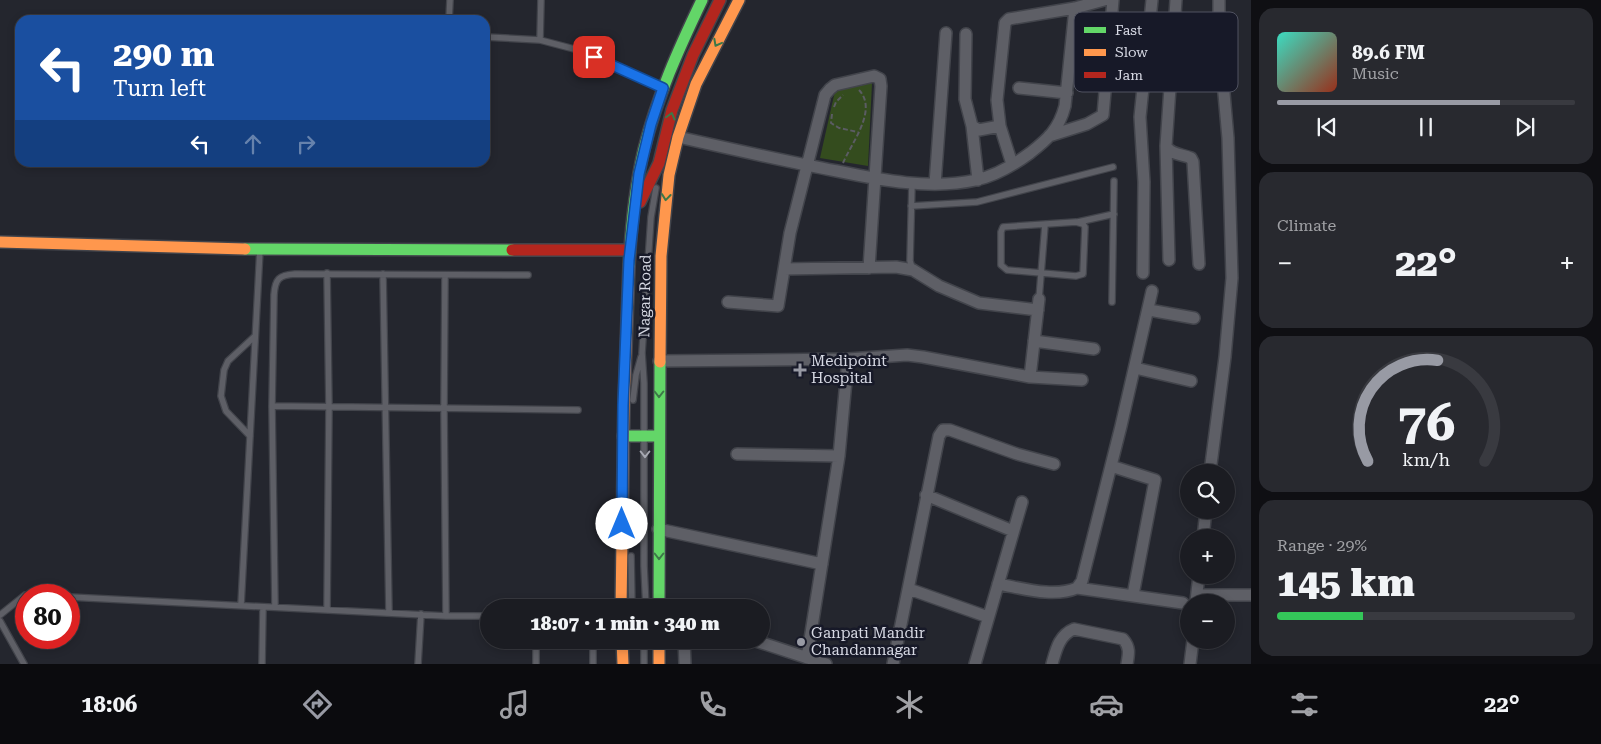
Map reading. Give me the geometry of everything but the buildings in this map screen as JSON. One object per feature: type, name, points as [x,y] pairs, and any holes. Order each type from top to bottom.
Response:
[{"type":"main road","name":"Nagar Road","points":[[622,599],[629,437],[630,250],[639,174],[651,124],[667,74],[702,0]]},
{"type":"main road","points":[[635,211],[648,190],[659,163],[672,110],[693,55],[720,0]]},
{"type":"main road","name":"Nagar Road","points":[[659,599],[660,256],[669,175],[678,137],[696,84],[739,0]]},
{"type":"main road","points":[[0,242],[260,249],[630,250]]},
{"type":"main road","points":[[629,437],[659,436]]},
{"type":"main road","points":[[622,649],[623,664]]},
{"type":"main road","points":[[659,649],[659,664]]},
{"type":"street","points":[[1012,164],[1000,126],[997,100],[1006,23],[1009,20],[1075,8],[1104,0]]},
{"type":"street","points":[[1075,8],[1075,12]]},
{"type":"street","points":[[678,137],[807,166],[875,178],[935,184],[978,180],[1025,156],[1049,136],[1061,120],[1066,93],[1074,17]]},
{"type":"street","points":[[935,184],[946,33]]},
{"type":"street","points":[[966,34],[965,99],[972,126],[978,180]]},
{"type":"street","points":[[728,302],[778,306],[790,233],[825,95],[835,85],[874,76],[880,79],[881,86],[869,268]]},
{"type":"street","points":[[1019,88],[1066,93]]},
{"type":"street","points":[[1049,136],[1087,124],[1103,115],[1105,92]]},
{"type":"street","points":[[1143,92],[1140,117],[1144,182],[1144,273]]},
{"type":"street","points":[[1169,260],[1166,146],[1170,92]]},
{"type":"street","points":[[1211,464],[1225,357],[1232,278],[1228,138],[1224,92]]},
{"type":"street","points":[[972,126],[979,130],[1000,126]]},
{"type":"street","points":[[1166,146],[1168,150],[1191,158],[1193,162],[1199,264]]},
{"type":"street","points":[[784,269],[896,267],[913,270],[939,286],[979,303],[1038,304],[1030,378]]},
{"type":"street","points":[[1077,588],[1082,581],[1149,310],[1152,291]]},
{"type":"street","points":[[1149,310],[1194,318]]},
{"type":"street","points":[[1034,341],[1094,349]]},
{"type":"street","points":[[659,361],[848,359],[907,355],[1030,378],[1082,380]]},
{"type":"street","points":[[807,658],[839,456],[848,359]]},
{"type":"street","points":[[1135,368],[1191,381]]},
{"type":"street","points":[[893,664],[926,495],[939,436],[943,430],[950,430],[1017,454],[1054,464]]},
{"type":"street","points":[[737,454],[839,456]]},
{"type":"street","points":[[1111,466],[1155,480],[1133,595]]},
{"type":"street","points":[[926,495],[1013,530]]},
{"type":"street","points":[[975,664],[1022,502]]},
{"type":"street","points":[[658,529],[822,564]]},
{"type":"street","points":[[998,584],[1050,591],[1077,588],[1180,603]]},
{"type":"street","points":[[909,589],[988,617]]},
{"type":"street","points":[[1235,596],[1251,595]]},
{"type":"street","points":[[1052,664],[1060,640],[1067,632],[1074,629],[1123,639],[1128,645],[1129,651],[1127,664]]},
{"type":"street","points":[[770,646],[826,664]]},
{"type":"street","points":[[684,649],[685,664]]},
{"type":"street","points":[[1190,664],[1192,649]]},
{"type":"lane","points":[[449,15],[450,0]]},
{"type":"lane","points":[[540,0],[540,40]]},
{"type":"lane","points":[[490,37],[540,40],[578,50],[663,88]]},
{"type":"lane","points":[[646,599],[645,436],[642,353],[651,217],[659,163]]},
{"type":"lane","points":[[911,206],[977,202],[1113,167]]},
{"type":"lane","points":[[1112,302],[1114,181]]},
{"type":"lane","points":[[912,182],[910,261],[913,270]]},
{"type":"lane","points":[[1076,222],[1083,224],[1085,227],[1084,272],[1082,274],[1076,276],[1008,270],[1000,262],[1001,232],[1005,226],[1076,222],[1114,214]]},
{"type":"lane","points":[[1038,304],[1045,225]]},
{"type":"lane","points":[[241,605],[260,249]]},
{"type":"lane","points":[[327,273],[330,408],[327,610]]},
{"type":"lane","points":[[275,607],[272,406],[275,286],[278,279],[285,274],[327,273],[528,275]]},
{"type":"lane","points":[[383,274],[389,613]]},
{"type":"lane","points":[[445,275],[446,616]]},
{"type":"lane","points":[[250,436],[226,411],[221,396],[224,370],[228,361],[254,337]]},
{"type":"lane","points":[[632,408],[636,375],[642,353]]},
{"type":"lane","points":[[272,406],[578,410]]},
{"type":"lane","points":[[631,551],[632,599]]},
{"type":"lane","points":[[80,598],[446,616],[480,616]]},
{"type":"lane","points":[[0,615],[15,603]]},
{"type":"lane","points":[[262,664],[263,607]]},
{"type":"lane","points":[[418,664],[421,614]]},
{"type":"lane","points":[[0,621],[24,664]]},
{"type":"lane","points":[[536,649],[536,664]]},
{"type":"lane","points":[[592,649],[593,664]]},
{"type":"lane","points":[[643,649],[644,664]]},
{"type":"path","points":[[839,172],[862,124],[867,106],[866,97],[859,90]]},
{"type":"path","points":[[843,95],[836,102],[832,111],[832,123],[839,128],[858,132]]},
{"type":"green space","points":[[872,83],[868,166],[820,158],[835,91]]},
{"type":"traffic: fast","points":[[629,266],[636,192],[649,130],[669,73],[702,0]]},
{"type":"traffic: fast","points":[[245,249],[512,250]]},
{"type":"traffic: fast","points":[[659,599],[660,362]]},
{"type":"traffic: fast","points":[[623,436],[659,436]]},
{"type":"traffic: slow","points":[[660,362],[661,256],[669,175],[678,137],[696,84],[739,0]]},
{"type":"traffic: slow","points":[[0,242],[245,249]]},
{"type":"traffic: slow","points":[[621,599],[624,401],[629,266]]},
{"type":"traffic: slow","points":[[622,649],[623,664]]},
{"type":"traffic: slow","points":[[659,649],[659,664]]},
{"type":"traffic: jam","points":[[640,202],[659,163],[672,110],[693,55],[720,0]]},
{"type":"traffic: jam","points":[[512,250],[630,250]]},
{"type":"place","name":"Medipoint Hospital","points":[[800,370]]},
{"type":"place","name":"Ganpati Mandir Chandannagar","points":[[801,642]]},
{"type":"route","points":[[594,57],[663,88],[651,124],[639,174],[629,260],[623,405],[622,524]]}]
